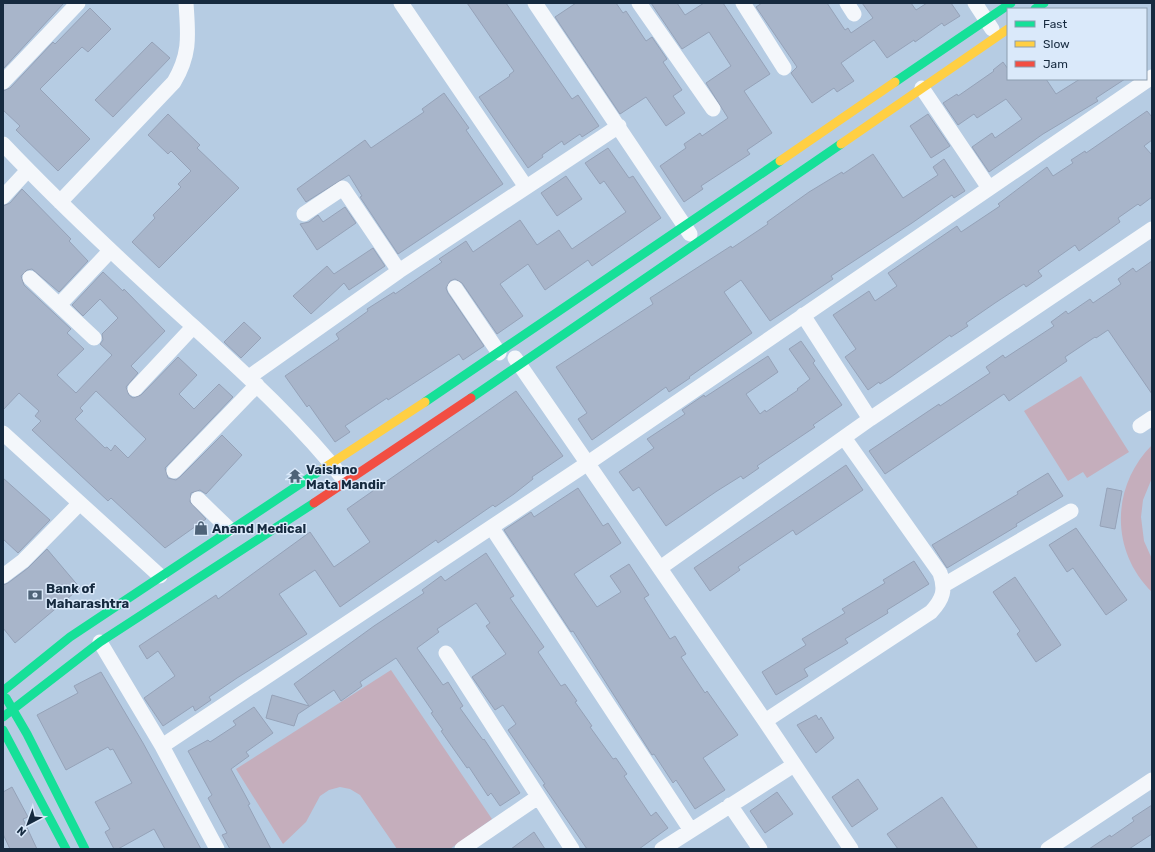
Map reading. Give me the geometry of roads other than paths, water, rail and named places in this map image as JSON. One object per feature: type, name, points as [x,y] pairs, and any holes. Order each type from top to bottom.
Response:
[{"type":"main road","points":[[3,691],[70,637],[330,462],[504,350],[684,225],[1012,3]]},
{"type":"main road","points":[[3,717],[100,642],[346,482],[520,365],[1003,33]]},
{"type":"main road","points":[[3,694],[13,709],[85,849]]},
{"type":"main road","points":[[3,730],[66,849]]},
{"type":"street","points":[[3,82],[78,3]]},
{"type":"street","points":[[60,202],[174,82],[184,66],[187,51],[186,3]]},
{"type":"street","points":[[401,3],[526,187]]},
{"type":"street","points":[[535,3],[696,244]]},
{"type":"street","points":[[639,3],[713,109]]},
{"type":"street","points":[[743,3],[784,68]]},
{"type":"street","points":[[974,3],[986,20],[1003,33]]},
{"type":"street","points":[[162,746],[492,528],[1152,78]]},
{"type":"street","points":[[922,88],[989,188]]},
{"type":"street","points":[[174,471],[253,381],[399,272],[618,126]]},
{"type":"street","points":[[3,144],[110,251],[253,381],[330,462],[346,482]]},
{"type":"street","points":[[3,197],[28,170]]},
{"type":"street","points":[[304,214],[342,188],[399,272]]},
{"type":"street","points":[[660,568],[846,438],[870,419],[1152,229]]},
{"type":"street","points":[[59,305],[110,251]]},
{"type":"street","points":[[30,278],[94,338]]},
{"type":"street","points":[[455,288],[504,350],[520,365],[765,721],[851,849]]},
{"type":"street","points":[[803,315],[870,419]]},
{"type":"street","points":[[135,389],[193,327]]},
{"type":"street","points":[[3,433],[160,576]]},
{"type":"street","points":[[765,721],[931,612],[944,594],[944,584],[940,573],[846,438]]},
{"type":"street","points":[[198,498],[229,529]]},
{"type":"street","points":[[3,576],[23,561],[80,503]]},
{"type":"street","points":[[944,584],[1071,511]]},
{"type":"street","points":[[492,528],[690,830]]},
{"type":"street","points":[[100,642],[162,746],[217,849]]},
{"type":"street","points":[[446,653],[572,849]]},
{"type":"street","points":[[662,849],[794,765]]},
{"type":"street","points":[[1048,849],[1152,780]]},
{"type":"street","points":[[462,849],[538,797]]},
{"type":"street","points":[[730,805],[760,849]]},
{"type":"place","name":"Vaishno Mata Mandir","points":[[295,476]]},
{"type":"place","name":"Anand Medical","points":[[201,528]]},
{"type":"place","name":"Bank of Maharashtra","points":[[35,595]]}]
